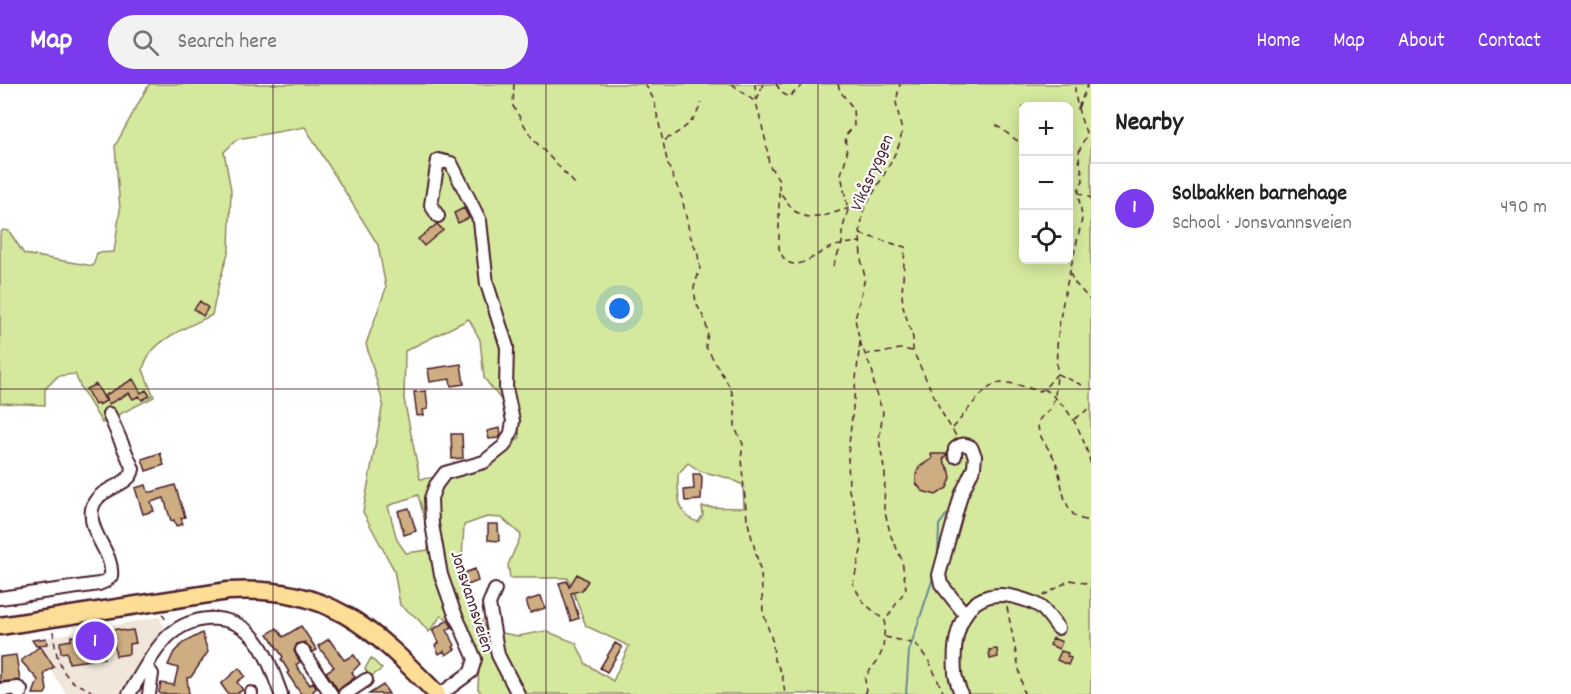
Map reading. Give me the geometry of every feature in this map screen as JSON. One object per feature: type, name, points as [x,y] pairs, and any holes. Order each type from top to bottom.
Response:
[{"type":"main road","name":"Jonsvannsveien","points":[[0,626],[228,591],[258,590],[288,593],[326,604],[359,622],[392,648],[439,694]]},
{"type":"street","name":"Jonsvannsveien","points":[[438,216],[431,205],[438,160],[451,164],[480,221],[487,284],[507,347],[506,388],[513,421],[511,434],[504,446],[484,462],[445,473],[436,485],[431,498],[432,524],[441,575],[475,659],[471,672],[439,694]]},
{"type":"street","points":[[0,598],[99,584],[111,576],[109,562],[93,523],[93,508],[101,495],[128,478],[134,469],[110,414]]},
{"type":"street","points":[[957,450],[964,444],[972,447],[975,456],[974,467],[962,495],[939,575],[941,584],[964,613]]},
{"type":"street","name":"Jonsvannsveien","points":[[495,590],[489,604],[498,655],[518,694]]},
{"type":"street","points":[[962,694],[955,674],[956,635],[964,613],[980,600],[991,595],[1005,595],[1036,603],[1044,609],[1058,628]]},
{"type":"street","points":[[129,694],[162,643],[174,631],[194,621],[208,618],[231,621],[243,627],[261,647],[281,694]]},
{"type":"street","points":[[302,650],[331,694]]},
{"type":"street","points":[[146,666],[152,674],[150,694]]},
{"type":"street","points":[[345,694],[366,680]]},
{"type":"street","points":[[0,690],[18,688],[21,690],[20,694]]},
{"type":"path","points":[[513,84],[513,106],[532,138],[578,186]]},
{"type":"path","points":[[645,84],[654,100],[668,165],[682,198],[690,235],[698,255],[700,268],[694,288],[696,303],[708,332],[706,347],[731,389],[735,406],[735,428],[743,444],[741,459],[747,519],[761,573],[762,612],[773,643],[774,660],[782,673],[785,694]]},
{"type":"path","points":[[732,84],[756,102]]},
{"type":"path","points":[[755,84],[756,102],[769,165],[779,180],[779,248],[782,257],[786,262],[800,264],[825,250],[842,244],[861,242]]},
{"type":"path","points":[[756,102],[763,84]]},
{"type":"path","points":[[776,84],[782,93],[789,97],[804,84]]},
{"type":"path","points":[[833,266],[842,244],[842,231],[848,210],[841,174],[847,155],[845,136],[854,126],[853,108],[840,91],[838,84]]},
{"type":"path","name":"Vikåsryggen","points":[[860,342],[855,319],[865,278],[861,259],[863,211],[899,145],[902,132],[896,102],[900,84]]},
{"type":"path","points":[[1075,84],[1077,110],[1087,135],[1079,147],[1078,161],[1082,168],[1083,181],[1078,185],[1077,192],[1081,201],[1079,208],[1082,220],[1069,272],[1056,351],[1055,396],[1049,410],[1040,418],[1038,425],[1044,442],[1056,462],[1062,490],[1075,517],[1091,522]]},
{"type":"path","points":[[1077,110],[1088,84]]},
{"type":"path","points":[[664,141],[687,127],[697,115],[701,103]]},
{"type":"path","points":[[996,125],[1019,142]]},
{"type":"path","points":[[1073,190],[1091,198]]},
{"type":"path","points":[[779,191],[794,211],[807,217],[827,215],[868,203]]},
{"type":"path","points":[[861,234],[905,247],[902,294],[913,351],[942,413],[953,428],[957,450]]},
{"type":"path","points":[[1069,272],[1074,282],[1091,301]]},
{"type":"path","points":[[860,342],[873,373],[874,388],[883,412],[879,440],[885,474],[884,509],[891,536],[902,560],[906,589],[885,621],[883,649],[866,677],[866,694]]},
{"type":"path","points":[[860,342],[848,454],[849,491],[862,546],[853,584],[863,602],[885,621]]},
{"type":"path","points":[[865,355],[874,352],[888,352],[899,347],[913,351]]},
{"type":"path","points":[[1057,374],[1082,385]]},
{"type":"path","points":[[953,428],[977,398],[996,383],[1004,382],[1039,391],[1044,389],[1057,374]]},
{"type":"path","points":[[1044,389],[1055,396],[1074,420],[1082,434],[1091,465]]},
{"type":"path","points":[[1074,420],[1091,407]]},
{"type":"path","points":[[1036,603],[1043,595],[1070,580],[1091,582]]},
{"type":"path","points":[[1005,595],[1023,694]]},
{"type":"path","points":[[159,611],[174,631]]},
{"type":"path","points":[[52,629],[60,665],[74,683],[87,688],[93,694]]},
{"type":"path","points":[[883,637],[915,644],[930,663],[944,694]]},
{"type":"shaded area","points":[[159,617],[166,629],[147,653],[121,694],[66,694],[32,640]]},
{"type":"green space","points":[[149,84],[1091,84],[1091,694],[482,694],[478,689],[479,665],[464,626],[441,616],[429,632],[417,618],[400,605],[394,570],[363,512],[383,403],[366,344],[386,288],[378,245],[305,127],[237,139],[224,152],[231,190],[229,250],[212,315],[181,330],[153,350],[143,370],[154,397],[102,423],[75,374],[58,376],[45,389],[45,405],[0,403],[0,234],[3,230],[9,231],[24,254],[93,266],[97,253],[114,252],[120,210],[115,146]],"holes":[[[469,319],[480,340],[484,378],[517,420],[520,437],[509,448],[487,463],[462,472],[420,479],[404,399],[405,351]],[[688,463],[700,471],[728,478],[743,485],[744,508],[702,507],[703,515],[698,522],[686,515],[680,503],[678,474]],[[418,495],[429,535],[428,550],[406,553],[397,540],[388,506]],[[487,517],[502,518],[521,535],[508,565],[510,578],[568,578],[586,626],[629,646],[613,681],[586,664],[576,643],[546,631],[518,636],[486,630],[461,576],[464,525]]]},
{"type":"green space","points":[[371,658],[382,669],[370,677],[365,669]]},
{"type":"building","points":[[464,208],[469,218],[458,223],[454,213]]},
{"type":"building","points":[[437,224],[443,230],[424,246],[418,239]]},
{"type":"building","points":[[200,301],[208,308],[203,316],[194,309]]},
{"type":"building","points":[[461,364],[464,384],[451,386],[450,379],[430,382],[428,369]]},
{"type":"building","points":[[133,379],[141,393],[146,390],[150,396],[142,400],[139,396],[133,399],[129,393],[109,404],[104,396]]},
{"type":"building","points":[[96,384],[106,401],[99,405],[98,403],[95,405],[86,389]]},
{"type":"building","points":[[426,391],[428,409],[423,410],[424,415],[417,416],[414,392]]},
{"type":"building","points":[[500,428],[499,438],[489,439],[487,431]]},
{"type":"building","points":[[451,434],[462,434],[463,458],[452,459]]},
{"type":"building","points":[[160,453],[164,465],[146,471],[142,459]]},
{"type":"building","points":[[931,454],[947,454],[943,460],[951,478],[947,488],[936,495],[922,491],[916,483],[919,467],[932,459]]},
{"type":"building","points":[[693,474],[700,474],[702,477],[701,500],[685,501],[684,490],[694,489]]},
{"type":"building","points":[[146,485],[148,492],[152,492],[175,485],[185,517],[181,518],[183,524],[176,526],[174,520],[171,521],[164,498],[151,502],[154,511],[143,514],[135,488]]},
{"type":"building","points":[[409,508],[416,531],[404,535],[398,511]]},
{"type":"building","points":[[488,524],[498,524],[499,541],[488,540]]},
{"type":"building","points":[[475,569],[478,581],[468,585],[464,573]]},
{"type":"building","points":[[577,574],[588,581],[582,590],[571,593],[579,618],[571,621],[559,583],[567,581],[569,587]]},
{"type":"building","points":[[541,596],[545,608],[530,613],[526,601]]},
{"type":"building","points":[[448,620],[452,627],[447,630],[455,649],[446,655],[444,651],[439,654],[435,645],[439,643],[432,630]]},
{"type":"building","points":[[301,626],[317,650],[313,652],[305,642],[297,644],[294,651],[300,662],[296,665],[310,685],[313,682],[317,688],[313,691],[314,694],[301,694],[287,673],[289,672],[281,659],[283,657],[268,634],[277,628],[283,637]]},
{"type":"building","points":[[112,630],[133,630],[136,643],[129,644],[129,654],[116,656]]},
{"type":"building","points":[[202,633],[208,652],[191,677],[187,678],[189,694],[160,694],[161,683],[174,685],[178,668],[168,665],[174,652],[183,643]]},
{"type":"building","points":[[103,634],[104,658],[69,663],[67,652],[61,653],[60,642],[71,640],[71,636],[79,638]]},
{"type":"building","points":[[46,638],[47,644],[36,646],[32,640]]},
{"type":"building","points":[[1053,638],[1062,642],[1059,649],[1050,645]]},
{"type":"building","points":[[329,639],[344,660],[354,655],[360,664],[352,672],[355,677],[338,690],[326,672],[334,667],[318,646]]},
{"type":"building","points":[[615,643],[622,647],[607,672],[600,668]]},
{"type":"building","points":[[40,646],[54,667],[44,673],[47,690],[45,694],[33,694],[38,680],[21,661]]},
{"type":"building","points":[[997,649],[998,657],[990,659],[989,650]]},
{"type":"building","points":[[1061,651],[1068,653],[1067,656],[1071,658],[1068,665],[1057,660]]},
{"type":"building","points":[[16,655],[20,680],[0,682],[0,657]]},
{"type":"building","points":[[239,668],[245,676],[237,682],[243,690],[236,694],[228,694],[221,684]]},
{"type":"building","points":[[383,685],[389,694],[369,694]]},
{"type":"waterway","points":[[938,558],[939,525],[946,515]]},
{"type":"waterway","points":[[906,694],[909,651],[934,575]]},
{"type":"place","name":"Solbakken barnehage","points":[[95,641]]}]
